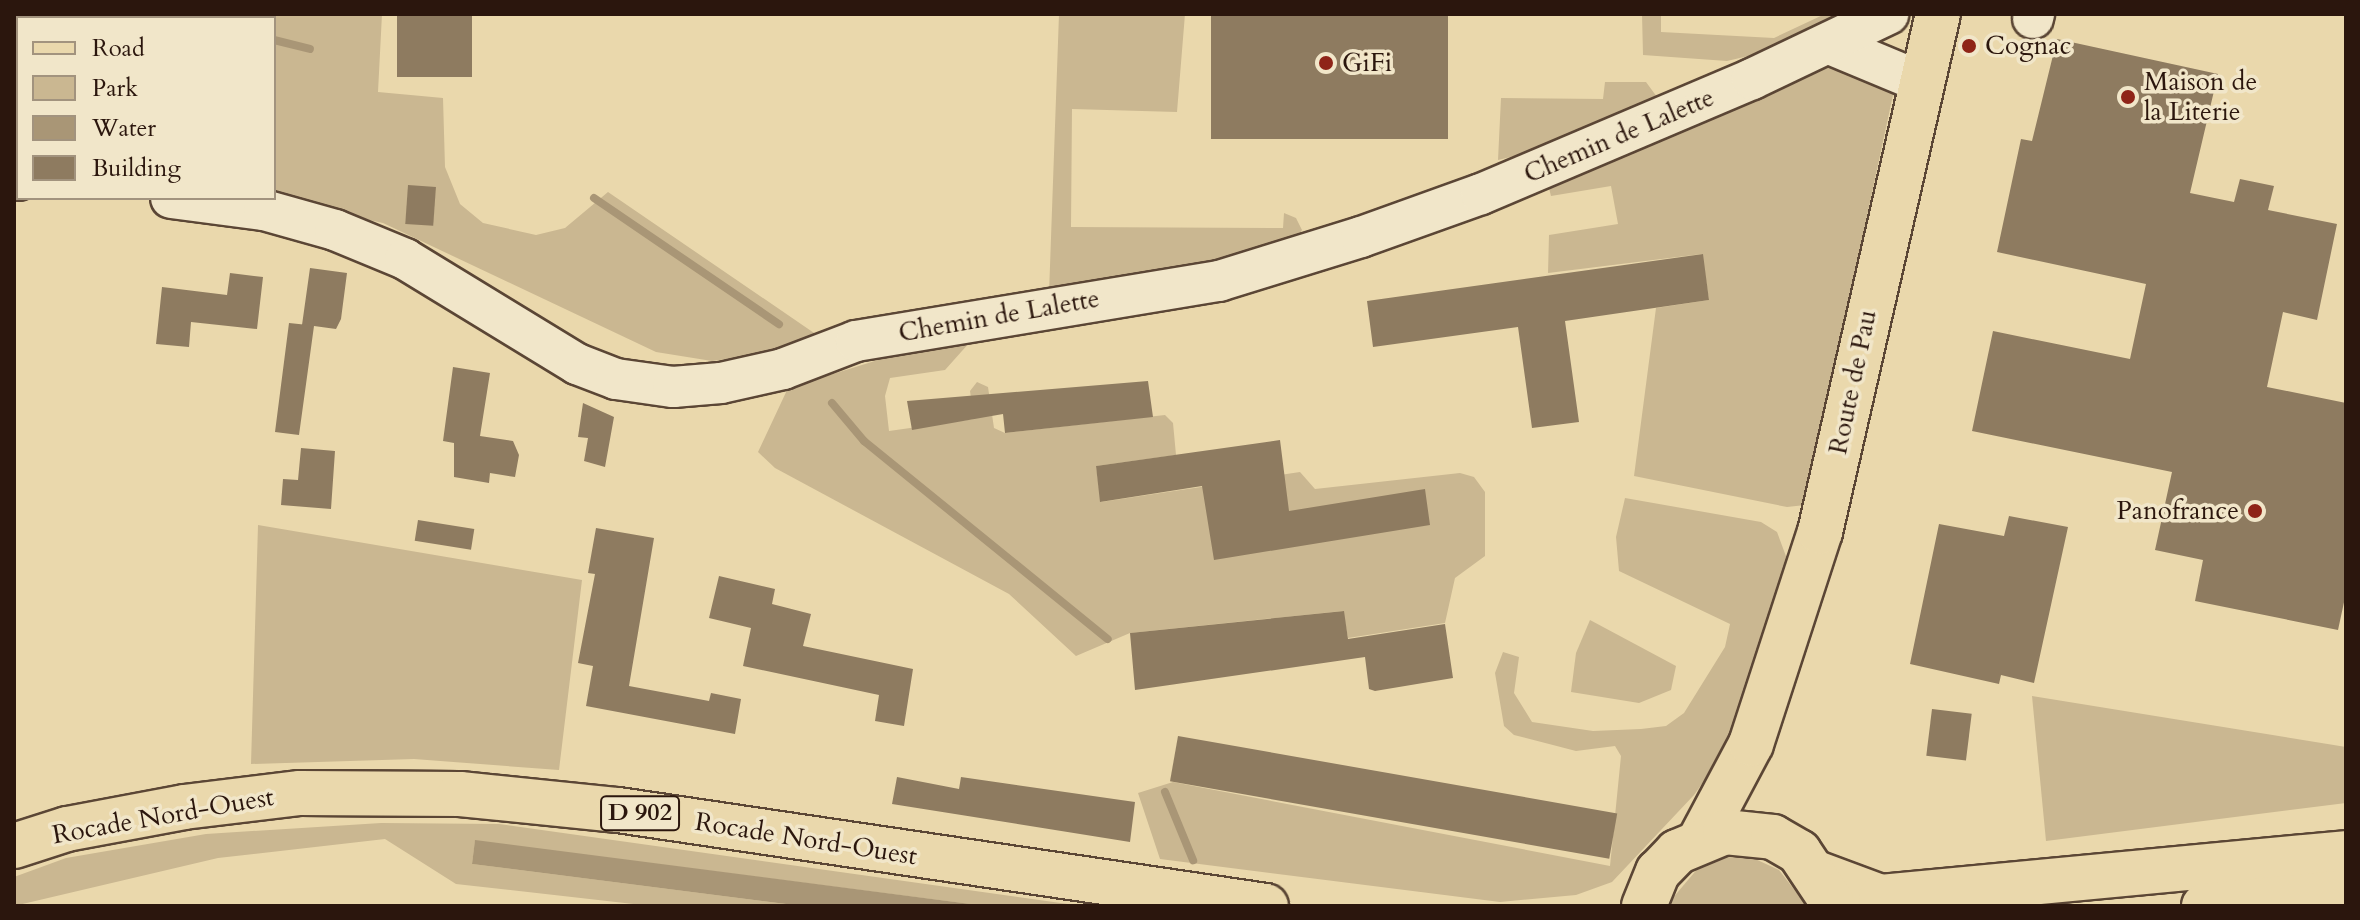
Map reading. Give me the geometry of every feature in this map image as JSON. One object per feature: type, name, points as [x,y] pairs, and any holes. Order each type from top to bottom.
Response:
[{"type":"main road","name":"Route de Pau","points":[[1634,903],[1658,872],[1701,838],[1751,744],[1820,532],[1938,14]]},
{"type":"main road","points":[[1751,744],[1773,837],[1826,890],[1881,897],[2346,853]]},
{"type":"main road","name":"Rocade Nord-Ouest","points":[[14,846],[82,826],[271,797],[460,794],[618,810],[1266,906]]},
{"type":"main road","points":[[1701,838],[1725,832],[1773,837]]},
{"type":"main road","points":[[2204,906],[2346,892]]},
{"type":"street","name":"Chemin de Lalette","points":[[186,200],[264,210],[335,230],[405,259],[566,358],[616,379],[673,387],[721,383],[783,369],[856,341],[1219,281],[1481,194],[1832,45],[1888,14]]},
{"type":"street","points":[[1832,45],[1921,82]]},
{"type":"green space","points":[[14,14],[382,14],[378,92],[443,98],[445,167],[460,204],[483,223],[536,235],[565,228],[608,192],[817,335],[771,353],[712,361],[656,352],[383,223],[276,200],[276,16],[16,16],[14,23]]},
{"type":"green space","points":[[1059,14],[1185,14],[1177,112],[1072,109],[1071,227],[1283,228],[1284,213],[1296,218],[1302,230],[1295,242],[1211,270],[1049,294]]},
{"type":"green space","points":[[1642,14],[1661,14],[1661,32],[1774,38],[1825,14],[1855,14],[1778,49],[1727,61],[1643,55]]},
{"type":"green space","points":[[1830,63],[1896,81],[1805,505],[1787,507],[1634,476],[1656,308],[1709,300],[1702,254],[1548,273],[1549,235],[1618,224],[1611,186],[1551,196],[1548,184]]},
{"type":"green space","points":[[1605,82],[1646,82],[1657,97],[1544,149],[1498,160],[1501,98],[1603,99]]},
{"type":"green space","points":[[970,342],[945,370],[890,378],[885,396],[889,431],[974,419],[970,391],[977,382],[988,387],[994,428],[1005,433],[1165,415],[1173,423],[1176,455],[1096,466],[1101,502],[1300,472],[1315,489],[1460,473],[1474,477],[1485,492],[1485,556],[1455,578],[1445,623],[1348,638],[1343,611],[1130,633],[1076,656],[1009,594],[775,468],[758,452],[788,388],[894,355]]},
{"type":"green space","points":[[1625,498],[1761,522],[1777,532],[1790,567],[1726,750],[1694,795],[1612,882],[1576,895],[1500,902],[1160,859],[1138,793],[1173,782],[1610,866],[1621,756],[1615,746],[1576,751],[1514,735],[1504,726],[1495,673],[1503,652],[1519,657],[1514,693],[1532,722],[1593,731],[1641,729],[1666,726],[1684,713],[1725,647],[1730,624],[1619,571],[1616,537]]},
{"type":"green space","points":[[258,525],[582,580],[559,770],[414,759],[251,764]]},
{"type":"green space","points":[[1590,620],[1676,666],[1671,690],[1639,703],[1571,692],[1576,653]]},
{"type":"green space","points":[[2032,696],[2346,747],[2346,803],[2046,841]]},
{"type":"green space","points":[[381,823],[499,824],[1082,906],[986,906],[475,841],[472,864],[802,906],[651,906],[456,884],[385,839],[218,858],[14,906],[14,877],[66,858],[206,834]]},
{"type":"green space","points":[[1725,857],[1753,858],[1779,870],[1807,906],[1666,906],[1699,867]]},
{"type":"water","points":[[475,840],[986,906],[802,906],[472,864]]},
{"type":"building","points":[[397,14],[472,14],[472,77],[397,77]]},
{"type":"building","name":"GiFi","points":[[1211,14],[1448,14],[1448,139],[1211,139]]},
{"type":"building","points":[[2057,39],[2218,74],[2190,193],[2234,202],[2240,179],[2274,186],[2268,210],[2337,224],[2317,320],[2283,312],[2267,387],[2346,403],[2346,593],[2338,630],[2195,601],[2203,560],[2155,550],[2172,472],[1972,431],[1993,331],[2130,359],[2146,284],[1997,252],[2021,139],[2032,141]]},
{"type":"building","points":[[408,185],[436,187],[433,226],[405,224]]},
{"type":"building","points":[[1703,254],[1709,300],[1565,321],[1579,422],[1532,428],[1518,327],[1373,347],[1367,301]]},
{"type":"building","points":[[310,268],[347,273],[341,319],[336,329],[314,326],[299,435],[275,432],[289,323],[302,324]]},
{"type":"building","points":[[230,273],[263,277],[257,329],[191,322],[189,347],[156,344],[162,287],[227,295]]},
{"type":"building","points":[[453,367],[490,373],[480,436],[513,441],[519,455],[515,477],[490,473],[489,483],[454,477],[454,443],[443,441]]},
{"type":"building","points":[[1148,381],[1153,417],[1005,433],[1003,414],[912,430],[907,401]]},
{"type":"building","points":[[583,403],[614,417],[605,467],[584,461],[588,438],[578,437]]},
{"type":"building","points":[[1280,440],[1289,511],[1425,489],[1430,525],[1214,560],[1202,486],[1100,502],[1096,466]]},
{"type":"building","points":[[301,448],[335,451],[331,509],[281,505],[283,479],[298,480]]},
{"type":"building","points":[[2009,516],[2068,527],[2034,683],[2001,675],[1999,684],[1910,664],[1939,524],[2004,536]]},
{"type":"building","points":[[418,520],[474,529],[471,550],[415,541]]},
{"type":"building","points":[[596,528],[654,538],[629,686],[709,701],[711,693],[741,699],[735,734],[586,706],[593,666],[578,663],[595,574],[588,573]]},
{"type":"building","points":[[719,576],[775,589],[772,604],[811,614],[803,646],[913,669],[904,726],[875,721],[879,695],[743,666],[751,628],[709,618]]},
{"type":"building","points":[[1344,611],[1348,639],[1445,624],[1453,678],[1375,691],[1369,689],[1365,657],[1135,690],[1130,633]]},
{"type":"building","points":[[1932,709],[1972,714],[1966,761],[1926,756]]},
{"type":"building","points":[[1178,736],[1617,813],[1609,859],[1170,781]]},
{"type":"building","points":[[897,777],[959,789],[961,777],[1135,802],[1130,842],[892,804]]},
{"type":"waterway","points":[[276,40],[310,49]]},
{"type":"waterway","points":[[594,198],[779,324]]},
{"type":"waterway","points":[[832,403],[864,441],[1108,639]]},
{"type":"waterway","points":[[1165,792],[1193,860]]},
{"type":"place","name":"Cognac","points":[[1969,46]]},
{"type":"place","name":"GiFi","points":[[1326,63]]},
{"type":"place","name":"Maison de la Literie","points":[[2128,97]]},
{"type":"place","name":"Panofrance","points":[[2255,511]]}]
